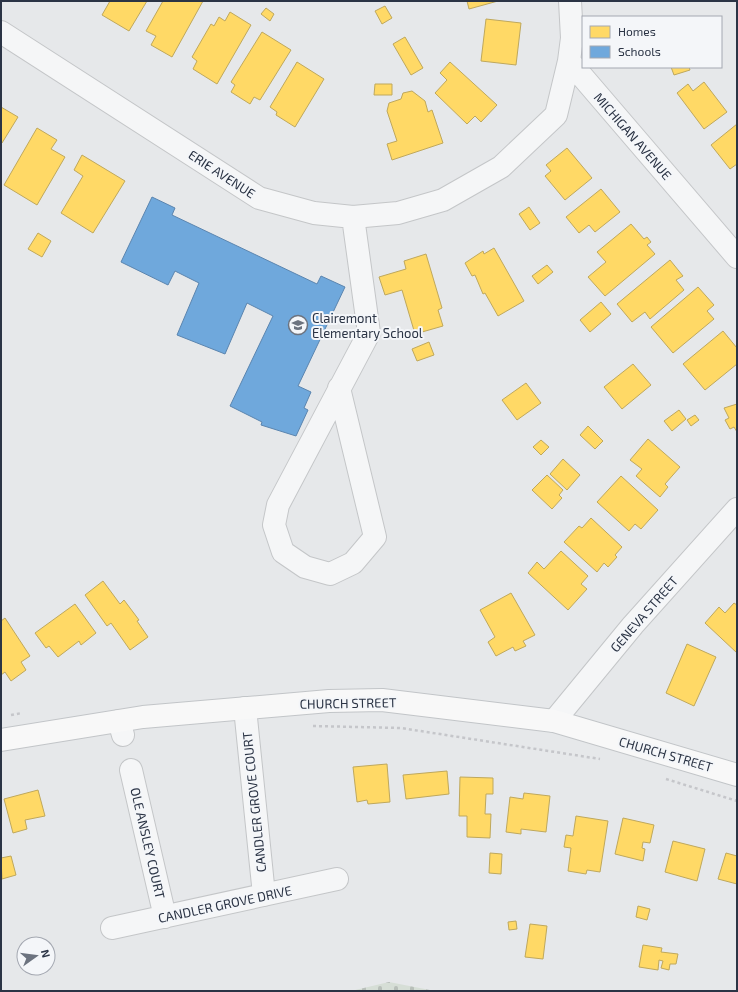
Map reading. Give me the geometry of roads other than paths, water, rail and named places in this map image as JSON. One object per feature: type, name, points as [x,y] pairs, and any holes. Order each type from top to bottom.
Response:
[{"type":"main road","name":"CHURCH STREET","points":[[1,740],[121,728],[245,708],[329,701],[382,700],[554,721],[737,775]]},
{"type":"street","points":[[569,61],[572,38],[570,1]]},
{"type":"street","name":"ERIE AVENUE","points":[[1,32],[259,198],[314,213],[353,217],[398,213],[443,200],[501,167],[556,115],[569,61]]},
{"type":"street","name":"MICHIGAN AVENUE","points":[[569,61],[737,256]]},
{"type":"street","points":[[339,388],[375,537],[353,563],[330,574],[305,567],[283,552],[274,525],[278,505],[339,388],[369,333],[353,217]]},
{"type":"street","name":"GENEVA STREET","points":[[554,721],[633,626],[737,509]]},
{"type":"street","name":"CANDLER GROVE COURT","points":[[245,708],[264,895]]},
{"type":"street","name":"OLE ANSLEY COURT","points":[[131,770],[165,917]]},
{"type":"street","name":"CANDLER GROVE DRIVE","points":[[112,928],[337,879]]},
{"type":"place","name":"Clairemont Elementary School","points":[[298,325]]}]
